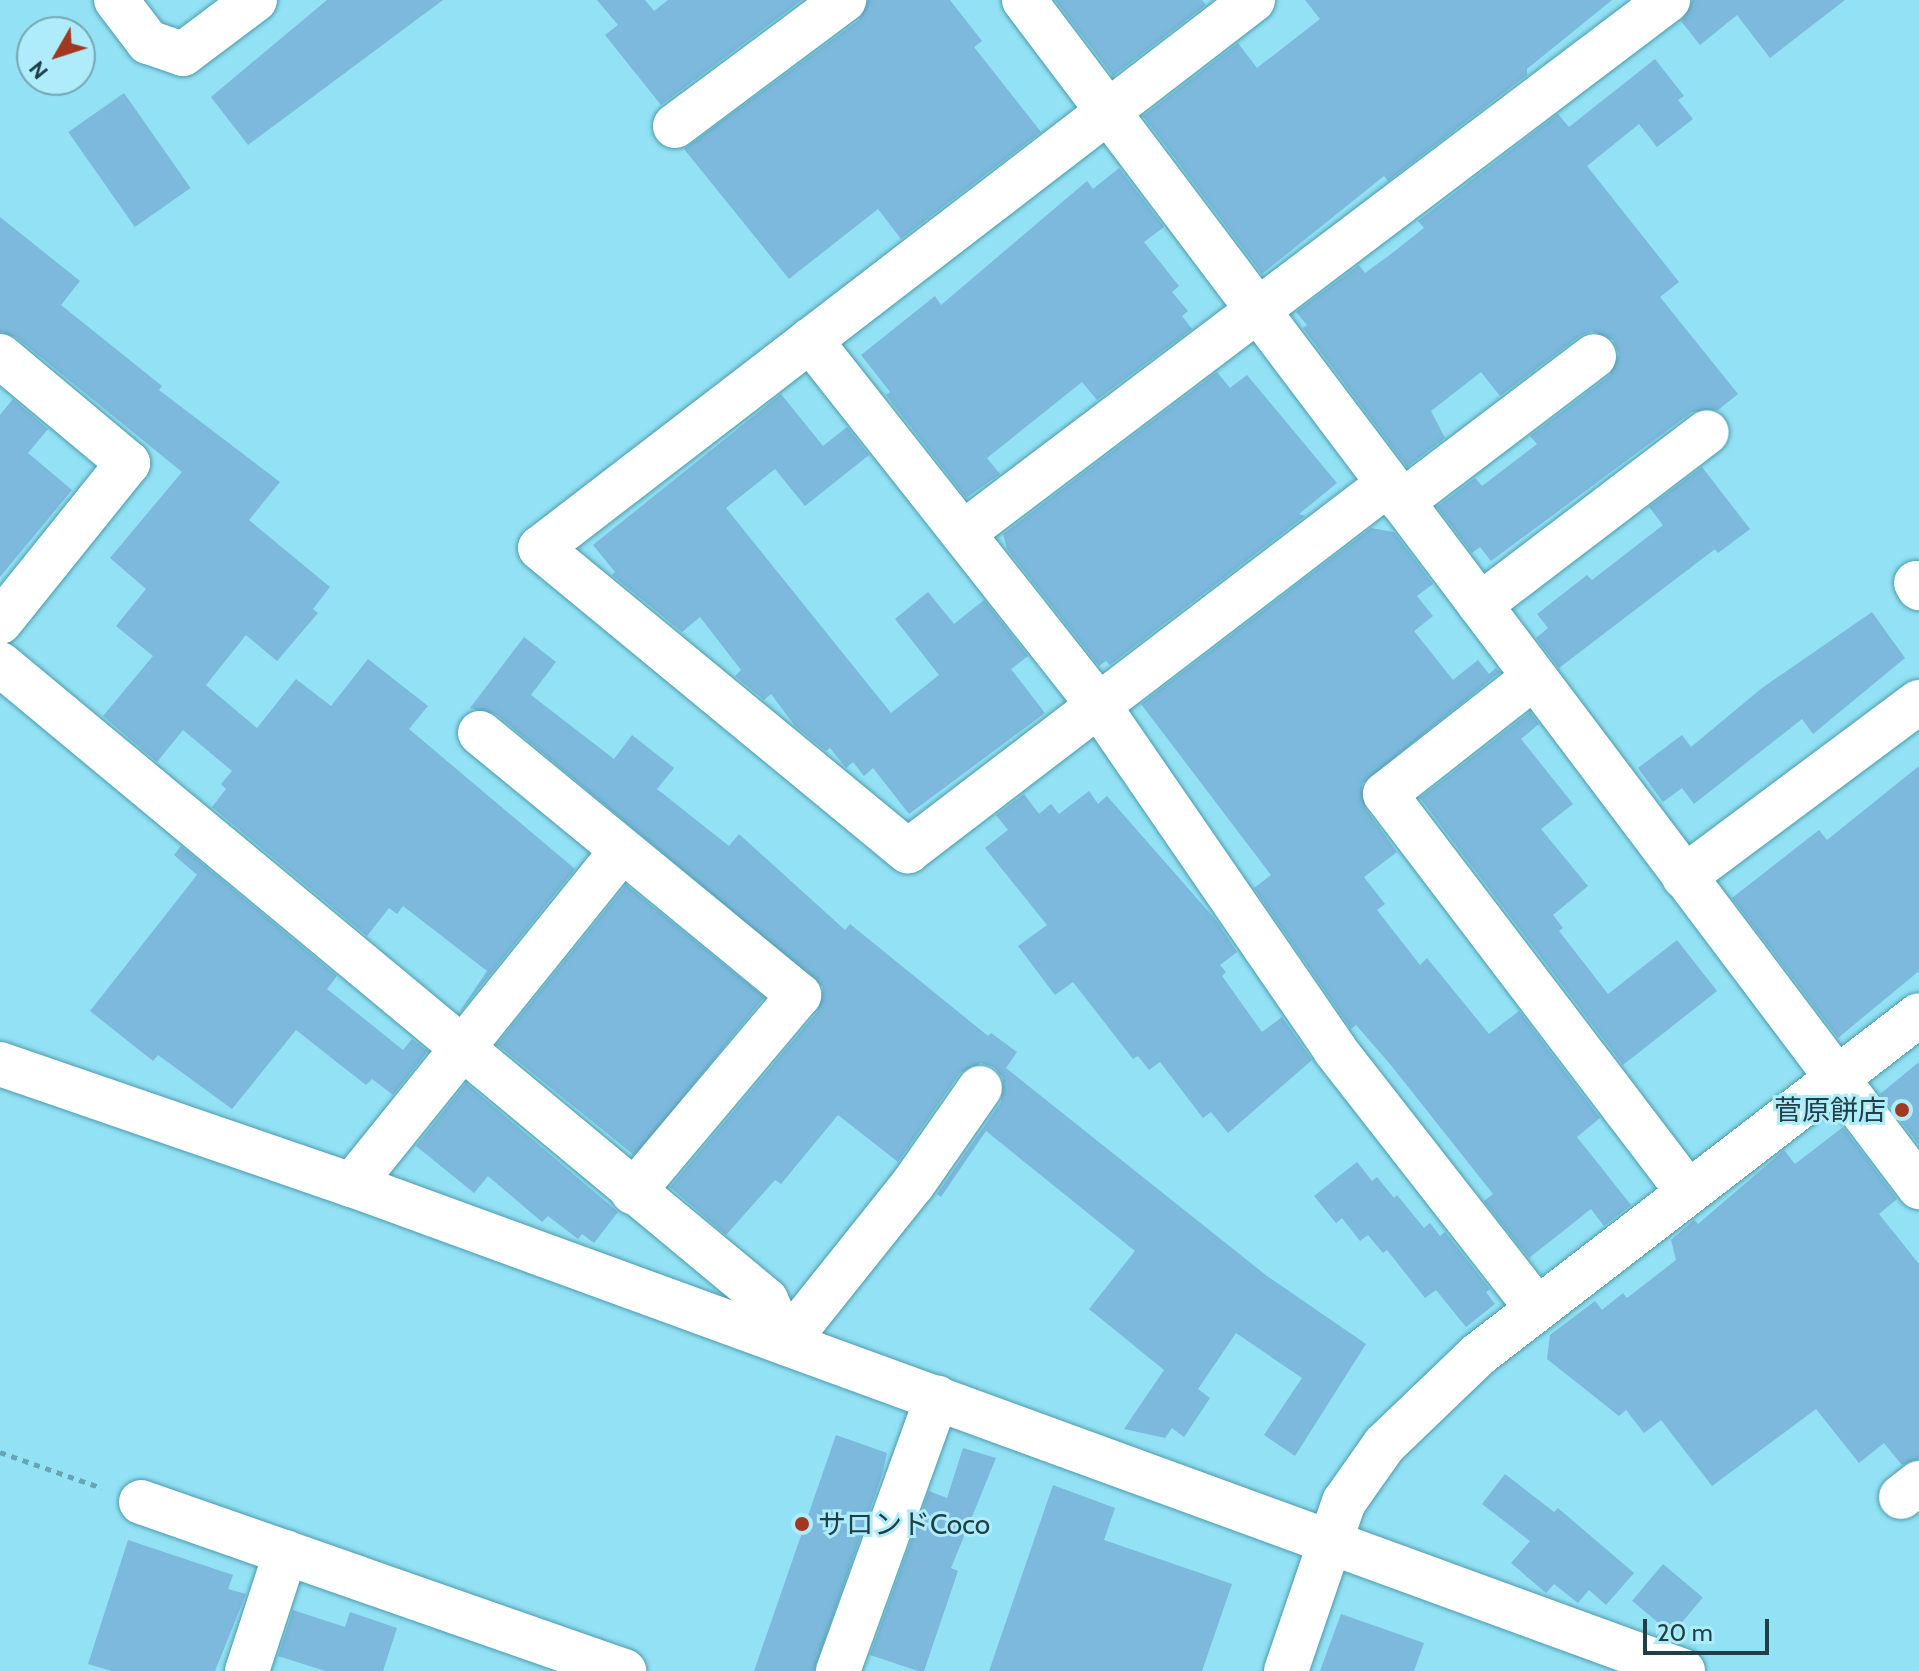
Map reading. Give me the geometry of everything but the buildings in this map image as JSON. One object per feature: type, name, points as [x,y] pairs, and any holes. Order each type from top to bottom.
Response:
[{"type":"street","points":[[116,0],[148,42],[183,54],[255,0]]},
{"type":"street","points":[[675,126],[844,0]]},
{"type":"street","points":[[1024,0],[1919,1187]]},
{"type":"street","points":[[1253,0],[540,548],[908,851],[1099,706],[1395,493],[1594,356]]},
{"type":"street","points":[[963,533],[1668,0]]},
{"type":"street","points":[[810,340],[1099,706],[1335,1050],[1537,1309]]},
{"type":"street","points":[[0,356],[128,463],[0,622]]},
{"type":"street","points":[[1480,605],[1707,432]]},
{"type":"street","points":[[0,664],[461,1050],[766,1300],[786,1343]]},
{"type":"street","points":[[1533,678],[1385,794],[1688,1192]]},
{"type":"street","points":[[1684,877],[1919,702]]},
{"type":"street","points":[[480,733],[799,995],[633,1192]]},
{"type":"street","points":[[352,1185],[622,850]]},
{"type":"street","points":[[1286,1671],[1344,1502],[1384,1445],[1479,1354],[1919,1015]]},
{"type":"street","points":[[0,1064],[352,1185],[1683,1671]]},
{"type":"street","points":[[786,1343],[913,1184],[980,1088]]},
{"type":"street","points":[[838,1671],[937,1397]]},
{"type":"street","points":[[141,1502],[624,1671]]},
{"type":"street","points":[[247,1671],[286,1552]]},
{"type":"path","points":[[0,1452],[141,1502]]},
{"type":"place","name":"菅原餅店","points":[[1902,1110]]},
{"type":"place","name":"サロンドCoco","points":[[802,1524]]}]
